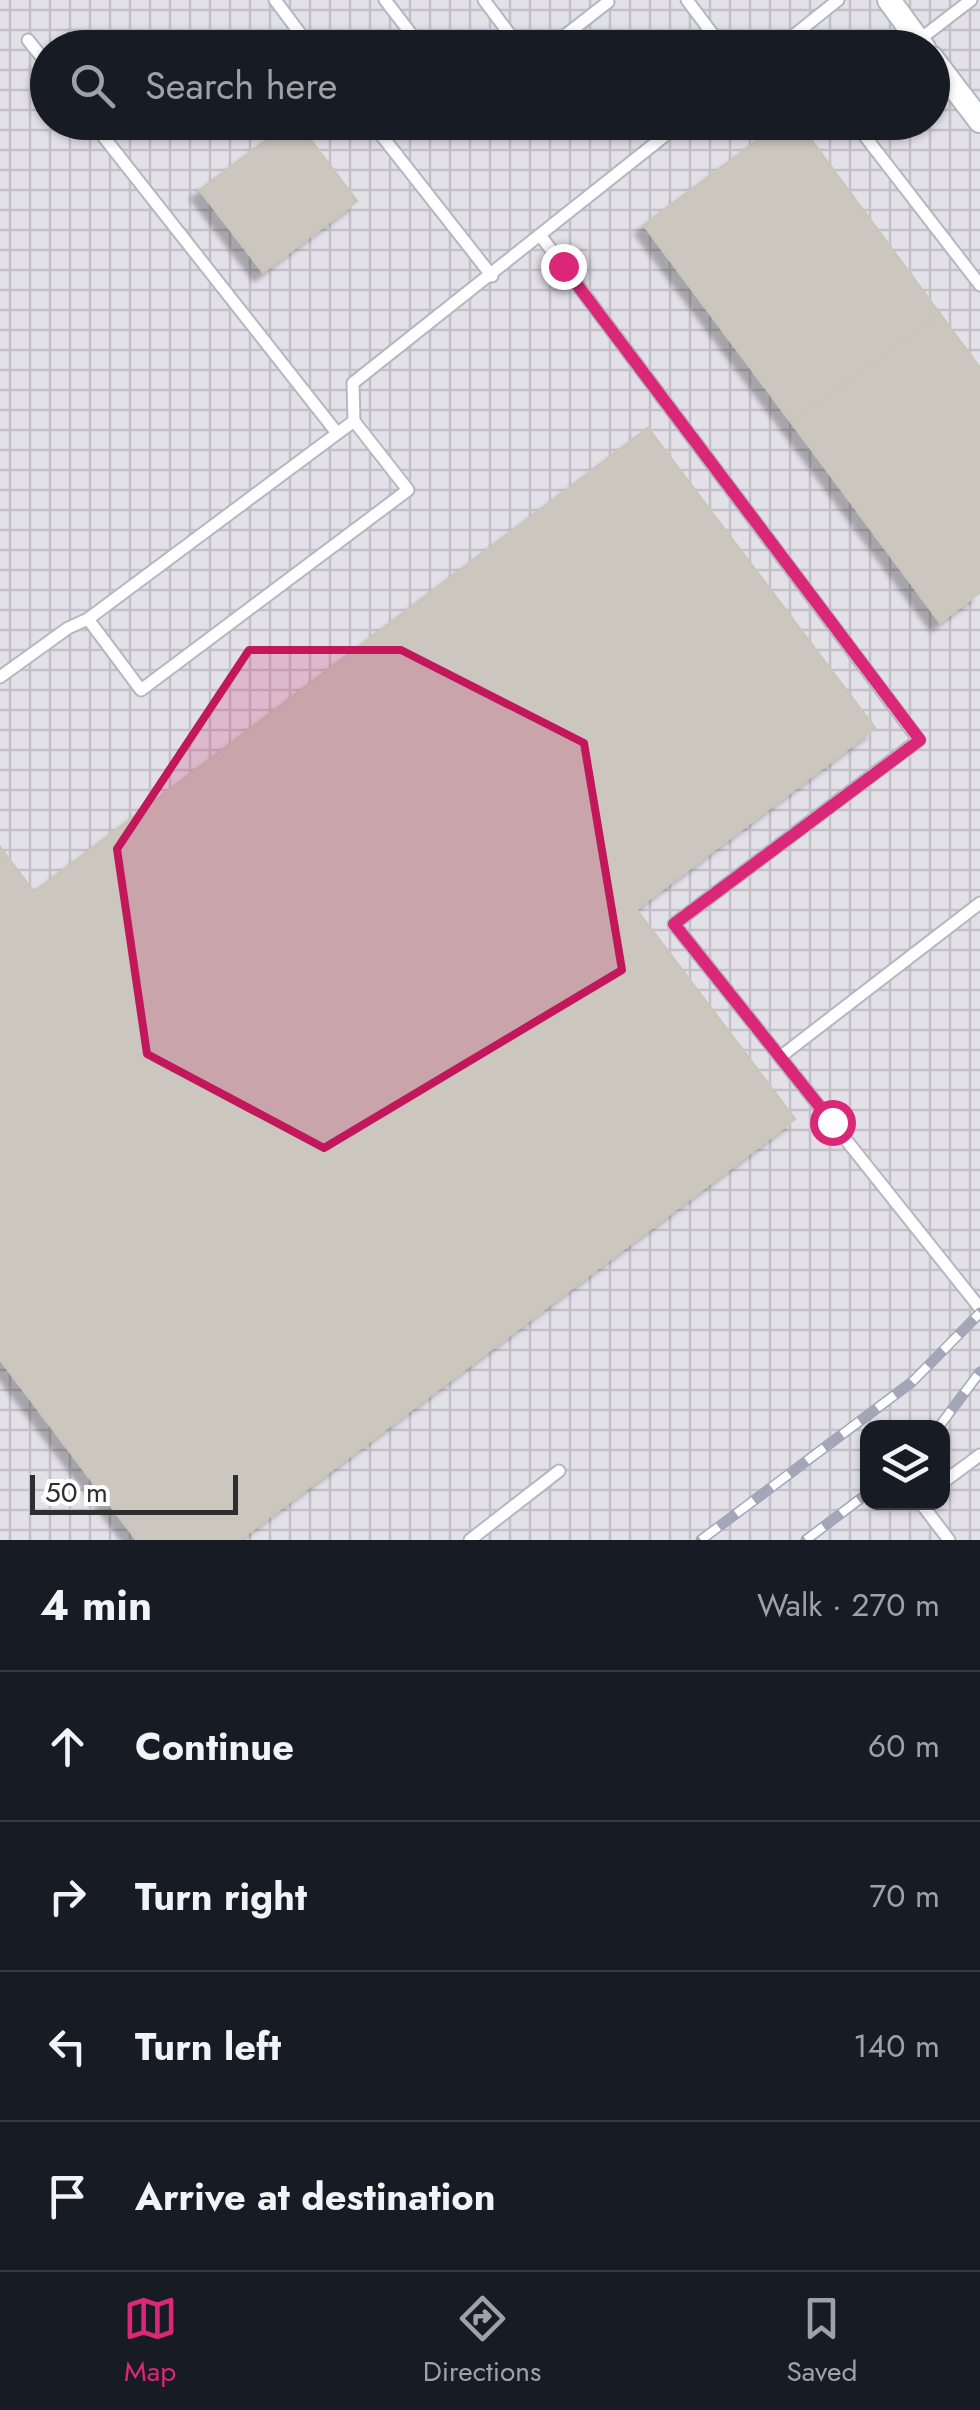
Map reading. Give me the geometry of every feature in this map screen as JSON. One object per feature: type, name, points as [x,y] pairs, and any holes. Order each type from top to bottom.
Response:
[{"type":"street","points":[[889,0],[911,30]]},
{"type":"street","points":[[950,82],[980,121]]},
{"type":"lane","points":[[276,0],[298,30]]},
{"type":"lane","points":[[386,0],[408,30]]},
{"type":"lane","points":[[484,0],[506,30]]},
{"type":"lane","points":[[571,30],[608,0]]},
{"type":"lane","points":[[688,0],[710,30]]},
{"type":"lane","points":[[807,30],[838,0]]},
{"type":"lane","points":[[943,30],[971,0]]},
{"type":"lane","points":[[106,140],[337,433]]},
{"type":"lane","points":[[385,140],[492,276]]},
{"type":"lane","points":[[88,619],[141,690],[408,490],[354,421],[354,383],[659,140]]},
{"type":"lane","points":[[868,140],[980,285]]},
{"type":"lane","points":[[540,235],[920,740],[674,924],[980,1308]]},
{"type":"lane","points":[[0,677],[68,628],[88,619],[354,421]]},
{"type":"lane","points":[[780,1057],[980,903]]},
{"type":"lane","points":[[950,1477],[980,1455]]},
{"type":"lane","points":[[470,1540],[558,1471]]},
{"type":"lane","points":[[926,1510],[948,1540]]},
{"type":"highlighted area","points":[[249,650],[401,650],[584,743],[622,970],[324,1148],[147,1054],[117,849]]},
{"type":"shaded area","points":[[0,0],[980,0],[980,1540],[0,1540]]},
{"type":"building","points":[[266,140],[311,140],[357,201],[263,272],[200,190]]},
{"type":"building","points":[[758,140],[811,140],[940,314],[792,423],[644,225]]},
{"type":"building","points":[[940,314],[980,368],[980,592],[940,622],[792,423]]},
{"type":"building","points":[[648,428],[875,728],[636,909],[795,1119],[239,1540],[137,1540],[0,1359],[0,847],[34,892]]},
{"type":"railway","points":[[701,1540],[912,1382],[980,1313]]},
{"type":"railway","points":[[944,1420],[980,1372]]},
{"type":"railway","points":[[806,1540],[860,1499]]},
{"type":"route","points":[[563,266],[920,740],[674,924],[832,1122]]}]
